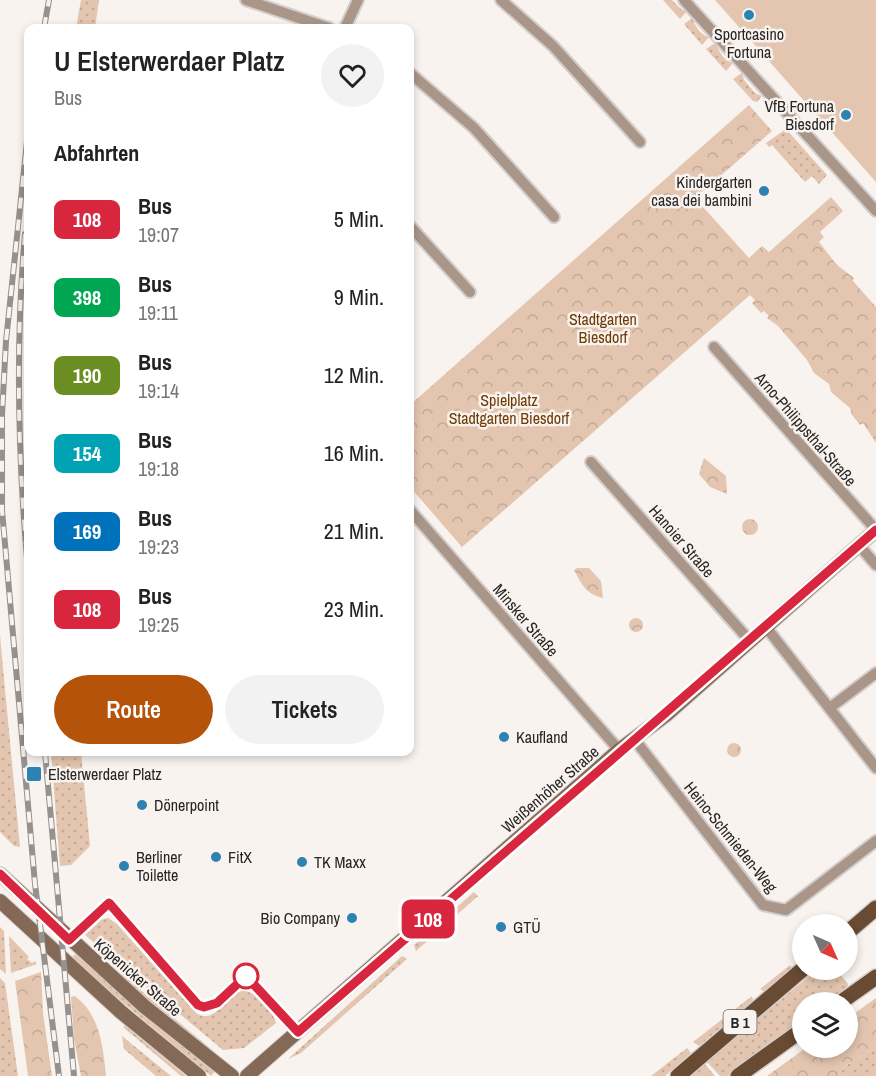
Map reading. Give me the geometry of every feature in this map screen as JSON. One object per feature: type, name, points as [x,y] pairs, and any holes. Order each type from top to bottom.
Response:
[{"type":"main road","points":[[858,923],[876,908]]},
{"type":"main road","points":[[855,992],[876,977]]},
{"type":"main road","name":"B 1","points":[[678,1076],[792,978]]},
{"type":"main road","name":"B 1","points":[[738,1076],[792,1036]]},
{"type":"street","points":[[246,0],[317,24]]},
{"type":"street","points":[[347,24],[358,0]]},
{"type":"street","points":[[501,0],[553,46],[640,142]]},
{"type":"street","points":[[684,0],[876,211]]},
{"type":"street","points":[[414,76],[474,128],[554,217]]},
{"type":"street","points":[[414,230],[470,292]]},
{"type":"street","name":"Arno-Philippsthal-Straße","points":[[714,347],[876,530]]},
{"type":"street","name":"Hanoier Straße","points":[[591,462],[750,640]]},
{"type":"street","name":"Minsker Straße","points":[[414,515],[619,750]]},
{"type":"street","name":"Weißenhöher Straße","points":[[247,1076],[619,750],[635,740],[876,530]]},
{"type":"street","points":[[859,545],[876,566]]},
{"type":"street","points":[[766,627],[831,707],[876,768]]},
{"type":"street","points":[[831,707],[876,673]]},
{"type":"street","name":"Heino-Schmieden-Weg","points":[[635,740],[764,905],[786,910],[876,841]]},
{"type":"street","name":"Köpenicker Straße","points":[[0,874],[146,1007],[232,1076]]},
{"type":"street","points":[[0,901],[126,1017],[199,1076]]},
{"type":"green space","points":[[81,0],[99,0],[96,24],[77,24]]},
{"type":"green space","points":[[663,0],[672,0],[682,10],[687,11],[680,19]]},
{"type":"green space","name":"VfB Fortuna Biesdorf","points":[[715,0],[876,0],[876,182]]},
{"type":"green space","points":[[692,18],[700,32],[709,37],[702,45],[684,24]]},
{"type":"green space","points":[[715,43],[724,57],[733,63],[726,71],[706,49]]},
{"type":"green space","points":[[742,73],[744,80],[755,93],[762,96],[757,102],[753,101],[733,79]]},
{"type":"green space","name":"Stadtgarten Biesdorf","points":[[749,105],[772,131],[695,198],[749,258],[762,246],[769,252],[831,197],[843,211],[820,232],[824,237],[819,242],[837,265],[854,278],[853,281],[876,307],[876,443],[863,423],[860,425],[852,415],[850,408],[831,392],[829,384],[814,373],[807,360],[778,326],[767,318],[769,316],[764,311],[761,313],[752,303],[755,300],[750,295],[462,547],[414,492],[414,401]]},
{"type":"green space","points":[[786,129],[827,175],[819,184],[812,176],[805,182],[772,145],[769,147],[766,143]]},
{"type":"green space","points":[[704,458],[726,476],[727,494],[710,487],[699,474]]},
{"type":"green space","points":[[747,519],[753,519],[758,527],[756,533],[747,535],[742,530],[742,524]]},
{"type":"green space","points":[[589,568],[601,581],[603,598],[592,594],[585,588],[574,570]]},
{"type":"green space","points":[[633,618],[639,618],[643,625],[639,632],[633,632],[629,628],[629,622]]},
{"type":"green space","points":[[0,633],[20,847],[14,846],[0,832]]},
{"type":"green space","points":[[734,743],[739,745],[741,750],[739,755],[734,757],[729,755],[727,750],[729,745]]},
{"type":"green space","points":[[51,756],[81,756],[90,846],[71,865],[60,866]]},
{"type":"green space","points":[[474,892],[478,896],[416,951],[414,945]]},
{"type":"green space","points":[[108,918],[117,924],[196,1013],[206,1016],[214,1014],[234,994],[242,991],[252,993],[263,1003],[273,1015],[276,1023],[244,1048],[223,1050],[85,935],[97,921]]},
{"type":"green space","points":[[0,927],[4,931],[6,974],[0,969]]},
{"type":"green space","points":[[9,936],[29,957],[27,959],[37,964],[11,973]]},
{"type":"green space","points":[[89,947],[211,1049],[213,1052],[150,1003]]},
{"type":"green space","points":[[75,954],[215,1071],[211,1076],[102,985],[69,961]]},
{"type":"green space","points":[[402,956],[407,959],[301,1053],[288,1059]]},
{"type":"green space","points":[[790,965],[792,968],[765,992],[760,989]]},
{"type":"green space","points":[[41,972],[43,1013],[52,1076],[28,1076],[15,981]]},
{"type":"green space","points":[[0,978],[5,983],[18,1076],[0,1076]]},
{"type":"green space","points":[[805,980],[845,980],[848,984],[844,992],[792,992],[792,1029],[728,1076],[720,1076],[706,1061]]},
{"type":"green space","points":[[75,996],[90,1012],[99,1032],[106,1076],[81,1076],[74,1039],[71,997]]},
{"type":"green space","points":[[752,996],[753,1001],[699,1046],[693,1042]]},
{"type":"green space","points":[[876,998],[876,1047],[844,1067],[838,1076],[767,1076],[792,1058],[858,1058],[858,1011]]},
{"type":"green space","points":[[124,1025],[186,1076],[181,1076],[124,1028]]},
{"type":"green space","points":[[122,1036],[171,1076],[156,1076],[124,1049]]},
{"type":"green space","points":[[876,1047],[876,1076],[838,1076],[844,1067]]},
{"type":"green space","points":[[687,1048],[691,1053],[665,1076],[651,1076]]},
{"type":"green space","points":[[704,1063],[715,1076],[689,1076]]},
{"type":"railway","points":[[45,24],[49,0]]},
{"type":"railway","points":[[24,170],[6,341],[2,415],[2,510],[35,884],[59,1076]]},
{"type":"railway","points":[[24,248],[19,360],[24,514]]},
{"type":"railway","points":[[45,756],[74,1076]]},
{"type":"bus line","name":"108","points":[[0,874],[69,940],[109,903],[198,1005],[209,1007],[217,1003],[246,976],[298,1032],[619,750],[666,715],[876,530]]},
{"type":"place","name":"Sportcasino Fortuna","points":[[749,15]]},
{"type":"place","name":"VfB Fortuna Biesdorf","points":[[846,115]]},
{"type":"place","name":"Kindergarten casa dei bambini","points":[[764,191]]},
{"type":"place","name":"Kaufland","points":[[504,737]]},
{"type":"place","name":"Elsterwerdaer Platz","points":[[34,774]]},
{"type":"place","name":"Dönerpoint","points":[[142,805]]},
{"type":"place","name":"FitX","points":[[216,857]]},
{"type":"place","name":"TK Maxx","points":[[302,862]]},
{"type":"place","name":"Berliner Toilette","points":[[124,866]]},
{"type":"place","name":"Bio Company","points":[[352,918]]},
{"type":"place","name":"GTÜ","points":[[501,927]]},
{"type":"park label","name":"Spielplatz Stadtgarten Biesdorf","points":[[509,409]]}]
